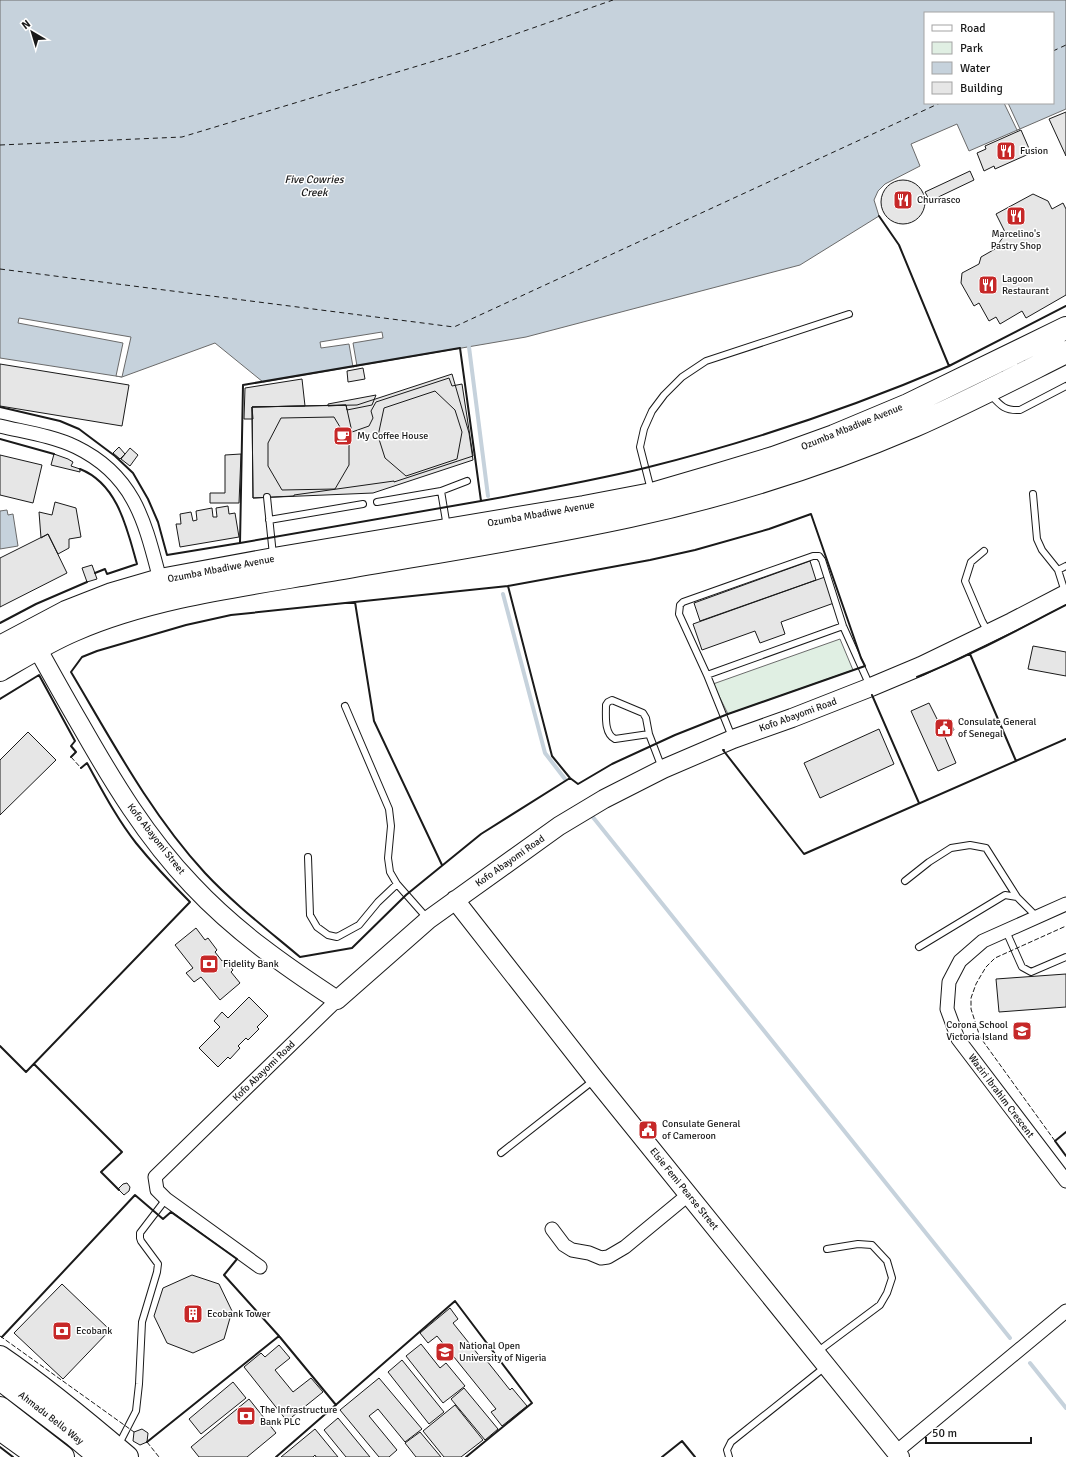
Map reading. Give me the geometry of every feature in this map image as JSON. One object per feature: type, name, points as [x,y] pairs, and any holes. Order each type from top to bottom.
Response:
[{"type":"highway","name":"Ozumba Mbadiwe Avenue","points":[[0,647],[74,630],[116,614],[163,590],[274,558],[584,507],[652,494],[773,458],[834,436],[908,405],[1066,328]]},
{"type":"highway","name":"Ozumba Mbadiwe Avenue","points":[[163,590],[235,586],[476,545],[628,516],[690,502],[778,477],[851,451],[915,425],[1066,352]]},
{"type":"highway","name":"Ozumba Mbadiwe Avenue","points":[[0,670],[32,640]]},
{"type":"highway","points":[[0,1357],[21,1372],[114,1454]]},
{"type":"highway","name":"Ahmadu Bello Way","points":[[0,1379],[75,1436],[114,1454]]},
{"type":"highway","points":[[0,1408],[63,1457]]},
{"type":"highway","points":[[0,1429],[39,1457]]},
{"type":"street","points":[[0,426],[50,438],[76,447],[99,461],[115,475],[129,492],[139,509],[163,590]]},
{"type":"street","name":"Kofo Abayomi Road","points":[[260,1267],[166,1198],[157,1190],[155,1177],[337,1000],[428,920],[559,826],[604,799],[662,769],[733,739],[792,718],[921,666],[1066,594]]},
{"type":"street","name":"Kofo Abayomi Street","points":[[32,640],[105,769],[138,820],[164,853],[192,885],[249,938],[294,972],[337,1000]]},
{"type":"street","name":"Elsie Femi Pearse Street","points":[[455,900],[595,1079],[898,1454]]},
{"type":"street","name":"Waziri Ibrahim Crescent","points":[[1065,906],[1036,917],[983,941],[960,961],[949,982],[947,1009],[958,1038],[1066,1181]]},
{"type":"street","points":[[552,1228],[564,1245],[572,1250],[589,1253],[602,1258],[608,1257],[625,1247],[688,1195]]},
{"type":"street","points":[[898,1454],[1066,1311]]},
{"type":"lane","points":[[652,494],[640,447],[644,429],[652,411],[664,395],[682,377],[706,361],[848,314]]},
{"type":"lane","points":[[987,391],[1002,407],[1012,410],[1020,410],[1066,386]]},
{"type":"lane","points":[[377,502],[441,491],[467,481]]},
{"type":"lane","points":[[441,491],[447,530]]},
{"type":"lane","points":[[1033,494],[1037,539],[1042,550],[1058,570],[1066,594]]},
{"type":"lane","points":[[267,497],[274,558]]},
{"type":"lane","points":[[269,520],[363,504]]},
{"type":"lane","points":[[984,551],[971,562],[965,581],[988,633]]},
{"type":"lane","points":[[733,739],[680,614],[680,605],[683,602],[813,556],[819,556],[822,560],[843,626],[871,687]]},
{"type":"lane","points":[[1058,570],[1066,566]]},
{"type":"lane","points":[[707,675],[843,626]]},
{"type":"lane","points":[[649,734],[615,738],[610,736],[608,732],[606,705],[608,702],[612,700],[643,713],[646,718],[649,734],[662,769]]},
{"type":"lane","points":[[345,706],[389,808],[391,826],[388,858],[390,872],[397,884],[428,920]]},
{"type":"lane","points":[[905,881],[929,862],[951,848],[970,845],[986,848],[1017,897],[1036,917]]},
{"type":"lane","points":[[308,857],[310,915],[317,927],[328,935],[337,936],[359,926],[378,902],[397,884]]},
{"type":"lane","points":[[919,947],[1005,895],[1017,897]]},
{"type":"lane","points":[[1006,930],[1022,967],[1028,971],[1031,972],[1066,957]]},
{"type":"lane","points":[[500,1153],[595,1079]]},
{"type":"lane","points":[[114,1454],[136,1411],[142,1322],[158,1264],[141,1241],[140,1232],[166,1198]]},
{"type":"lane","points":[[728,1457],[727,1450],[731,1442],[880,1305],[887,1292],[892,1278],[887,1261],[872,1246],[858,1244],[827,1249]]},
{"type":"green space","points":[[840,639],[853,670],[728,714],[713,684]]},
{"type":"water","name":"Five Cowries Creek","points":[[0,0],[1066,0],[1066,109],[969,151],[957,124],[911,144],[920,166],[885,184],[878,191],[874,200],[879,216],[800,265],[526,337],[263,382],[215,343],[122,377],[0,358]]},
{"type":"water","points":[[7,510],[8,515],[13,514],[18,546],[0,549],[0,511]]},
{"type":"pier","points":[[1004,104],[1008,104],[1020,129],[1017,130]]},
{"type":"pier","points":[[19,318],[131,337],[122,377],[116,376],[123,343],[18,323]]},
{"type":"pier","points":[[382,332],[383,338],[353,343],[357,366],[353,367],[349,344],[321,348],[320,342]]},
{"type":"building","points":[[1066,112],[1066,156],[1049,119]]},
{"type":"building","name":"Fusion","points":[[1021,130],[1031,153],[995,169],[994,166],[984,171],[977,153],[986,149],[985,146]]},
{"type":"building","points":[[970,171],[974,180],[930,201],[925,192]]},
{"type":"building","name":"Churrasco","points":[[903,180],[915,184],[921,190],[925,202],[921,214],[915,220],[903,224],[891,220],[885,214],[881,202],[885,190],[891,184]]},
{"type":"building","points":[[1033,194],[1048,201],[1052,209],[1063,203],[1066,209],[1066,295],[1026,318],[1022,311],[1000,324],[996,317],[989,321],[979,303],[974,306],[961,283],[962,273],[979,264],[981,257],[995,249],[1006,234],[996,214]]},
{"type":"building","points":[[0,364],[129,385],[122,426],[0,406]]},
{"type":"building","points":[[363,368],[365,379],[348,382],[347,371]]},
{"type":"building","points":[[452,374],[469,433],[473,460],[373,493],[253,498],[252,407],[357,405]]},
{"type":"building","points":[[449,378],[452,386],[462,384],[473,456],[394,482],[294,496],[253,498],[252,407],[346,405],[352,432],[369,426],[373,418],[371,411],[376,402]]},
{"type":"building","points":[[302,379],[305,406],[252,407],[253,419],[244,419],[245,388]]},
{"type":"building","points":[[435,391],[455,410],[462,432],[457,459],[406,476],[385,458],[378,436],[384,408]]},
{"type":"building","points":[[376,395],[372,405],[347,410],[346,405],[328,406],[328,404]]},
{"type":"building","points":[[334,417],[349,442],[349,465],[335,489],[282,490],[268,466],[268,443],[281,418]]},
{"type":"building","points":[[119,447],[125,454],[120,459],[113,453]]},
{"type":"building","points":[[130,448],[138,455],[130,466],[121,459]]},
{"type":"building","points":[[54,454],[73,462],[71,466],[80,469],[80,472],[51,465]]},
{"type":"building","points":[[241,454],[239,503],[210,503],[210,493],[225,493],[225,455]]},
{"type":"building","points":[[0,455],[42,465],[33,503],[0,495]]},
{"type":"building","points":[[55,502],[76,508],[81,537],[69,539],[69,548],[58,554],[48,534],[41,538],[39,512],[52,515]]},
{"type":"building","points":[[228,506],[229,514],[235,513],[239,537],[180,547],[176,524],[181,524],[180,514],[191,512],[193,521],[197,520],[196,511],[212,508],[213,517],[217,517],[216,508]]},
{"type":"building","points":[[48,534],[67,573],[0,607],[0,558]]},
{"type":"building","points":[[810,561],[816,580],[700,621],[694,603]]},
{"type":"building","points":[[92,565],[97,579],[87,582],[82,568]]},
{"type":"building","points":[[825,577],[834,603],[781,622],[785,634],[760,643],[755,631],[702,650],[693,624]]},
{"type":"building","points":[[1033,646],[1066,652],[1066,676],[1028,669]]},
{"type":"building","points":[[929,703],[939,723],[949,719],[954,730],[944,735],[956,763],[938,771],[911,711]]},
{"type":"building","points":[[879,729],[894,764],[820,798],[804,763]]},
{"type":"building","points":[[28,732],[56,760],[0,815],[0,760]]},
{"type":"building","name":"Fidelity Bank","points":[[196,928],[205,940],[208,938],[217,950],[215,952],[222,961],[224,959],[233,970],[231,972],[240,983],[220,1000],[201,977],[194,982],[186,973],[193,968],[175,945]]},
{"type":"building","points":[[1066,974],[1066,1007],[999,1012],[996,979]]},
{"type":"building","points":[[249,997],[268,1016],[257,1027],[259,1029],[248,1040],[246,1038],[238,1046],[240,1048],[230,1059],[228,1057],[218,1067],[199,1048],[220,1027],[214,1021],[222,1012],[228,1018]]},
{"type":"building","points":[[127,1183],[130,1187],[129,1191],[124,1195],[118,1189],[123,1184]]},
{"type":"building","name":"Ecobank Tower","points":[[192,1275],[219,1284],[232,1311],[224,1339],[193,1353],[167,1343],[154,1316],[163,1288]]},
{"type":"building","name":"Ecobank","points":[[62,1284],[110,1330],[63,1379],[14,1333]]},
{"type":"building","points":[[450,1308],[458,1319],[453,1323],[481,1358],[483,1356],[510,1390],[512,1388],[527,1406],[502,1426],[491,1412],[496,1409],[437,1336],[428,1343],[420,1333]]},
{"type":"building","points":[[421,1344],[440,1368],[446,1363],[465,1386],[443,1403],[406,1356]]},
{"type":"building","points":[[279,1345],[290,1358],[275,1370],[293,1392],[311,1378],[323,1392],[287,1421],[244,1367],[261,1353],[265,1357]]},
{"type":"building","points":[[402,1360],[444,1412],[429,1424],[388,1372]]},
{"type":"building","points":[[379,1378],[422,1429],[405,1442],[378,1409],[369,1416],[397,1450],[389,1457],[379,1457],[340,1410]]},
{"type":"building","points":[[233,1382],[246,1398],[201,1434],[189,1419]]},
{"type":"building","points":[[464,1388],[498,1429],[485,1440],[451,1399]]},
{"type":"building","name":"The Infrastructure Bank PLC","points":[[249,1399],[276,1433],[247,1457],[199,1457],[191,1447]]},
{"type":"building","points":[[455,1405],[483,1440],[461,1457],[444,1457],[423,1431]]},
{"type":"building","points":[[338,1418],[370,1457],[346,1457],[324,1430]]},
{"type":"building","points":[[142,1429],[148,1433],[147,1442],[140,1445],[133,1441],[134,1432]]},
{"type":"building","points":[[315,1429],[338,1457],[316,1457],[315,1455],[313,1457],[281,1457]]},
{"type":"building","points":[[420,1432],[441,1457],[416,1457],[405,1443]]},
{"type":"waterway","points":[[469,347],[488,496]]},
{"type":"waterway","points":[[503,594],[545,753],[565,779]]},
{"type":"waterway","points":[[592,816],[1010,1338]]},
{"type":"waterway","points":[[1030,1363],[1066,1408]]},
{"type":"ferry route","points":[[0,145],[182,137],[464,52],[613,0]]},
{"type":"ferry route","points":[[1054,51],[1066,45]]},
{"type":"ferry route","points":[[0,269],[454,327],[938,104]]},
{"type":"fence","points":[[71,757],[81,768]]},
{"type":"fence","points":[[1055,1141],[980,1037],[971,1009],[971,998],[980,977],[986,967],[995,958],[1066,926]]},
{"type":"fence","points":[[0,1336],[134,1432]]},
{"type":"fence","points":[[147,1442],[159,1457]]},
{"type":"wall","points":[[879,216],[899,245],[949,366],[1066,306]]},
{"type":"wall","points":[[460,348],[481,501],[240,543],[243,385],[460,348]]},
{"type":"wall","points":[[481,501],[625,473],[723,447],[837,410],[949,366]]},
{"type":"wall","points":[[0,407],[60,421],[79,429],[115,456],[133,473],[148,499],[158,522],[167,555],[240,543]]},
{"type":"wall","points":[[0,439],[54,454]]},
{"type":"wall","points":[[80,469],[93,476],[104,485],[112,496],[125,523],[137,564],[107,574],[105,569],[95,573]]},
{"type":"wall","points":[[508,586],[552,756],[570,778],[578,784],[612,764],[675,735],[728,714],[865,666],[811,514],[769,529],[695,550],[650,560],[508,586],[231,615],[186,625],[97,651],[82,657],[71,672],[149,801],[185,850],[205,873],[228,895],[300,957],[352,948],[406,895],[481,834],[570,778]]},
{"type":"wall","points":[[0,623],[36,604],[87,582]]},
{"type":"wall","points":[[355,602],[374,721],[442,865]]},
{"type":"wall","points":[[917,677],[974,652],[1066,605]]},
{"type":"wall","points":[[970,654],[1016,761]]},
{"type":"wall","points":[[0,699],[39,675],[75,741],[71,746],[76,752],[71,757]]},
{"type":"wall","points":[[872,695],[919,803]]},
{"type":"wall","points":[[724,750],[804,854],[1066,739]]},
{"type":"wall","points":[[0,1046],[26,1072],[190,902],[142,851],[129,834],[87,763],[81,768]]},
{"type":"wall","points":[[34,1064],[122,1152],[101,1172],[119,1190]]},
{"type":"wall","points":[[1066,1132],[1055,1141],[1066,1156]]},
{"type":"wall","points":[[2,1337],[135,1195],[163,1219],[171,1212],[237,1259],[224,1275],[279,1336],[336,1405]]},
{"type":"wall","points":[[276,1457],[455,1301],[532,1403],[466,1457]]},
{"type":"wall","points":[[147,1442],[279,1336]]},
{"type":"wall","points":[[662,1457],[682,1441],[695,1457]]},
{"type":"wall","points":[[0,1447],[13,1457]]},
{"type":"place","name":"Fusion","points":[[1006,151]]},
{"type":"place","name":"Churrasco","points":[[903,200]]},
{"type":"place","name":"Marcelino's Pastry Shop","points":[[1016,216]]},
{"type":"place","name":"Lagoon Restaurant","points":[[988,285]]},
{"type":"place","name":"My Coffee House","points":[[343,436]]},
{"type":"place","name":"Consulate General of Senegal","points":[[944,728]]},
{"type":"place","name":"Fidelity Bank","points":[[209,964]]},
{"type":"place","name":"Corona School Victoria Island","points":[[1022,1031]]},
{"type":"place","name":"Consulate General of Cameroon","points":[[648,1130]]},
{"type":"place","name":"Ecobank Tower","points":[[193,1314]]},
{"type":"place","name":"Ecobank","points":[[62,1331]]},
{"type":"place","name":"National Open University of Nigeria","points":[[445,1352]]},
{"type":"place","name":"The Infrastructure Bank PLC","points":[[246,1416]]}]
